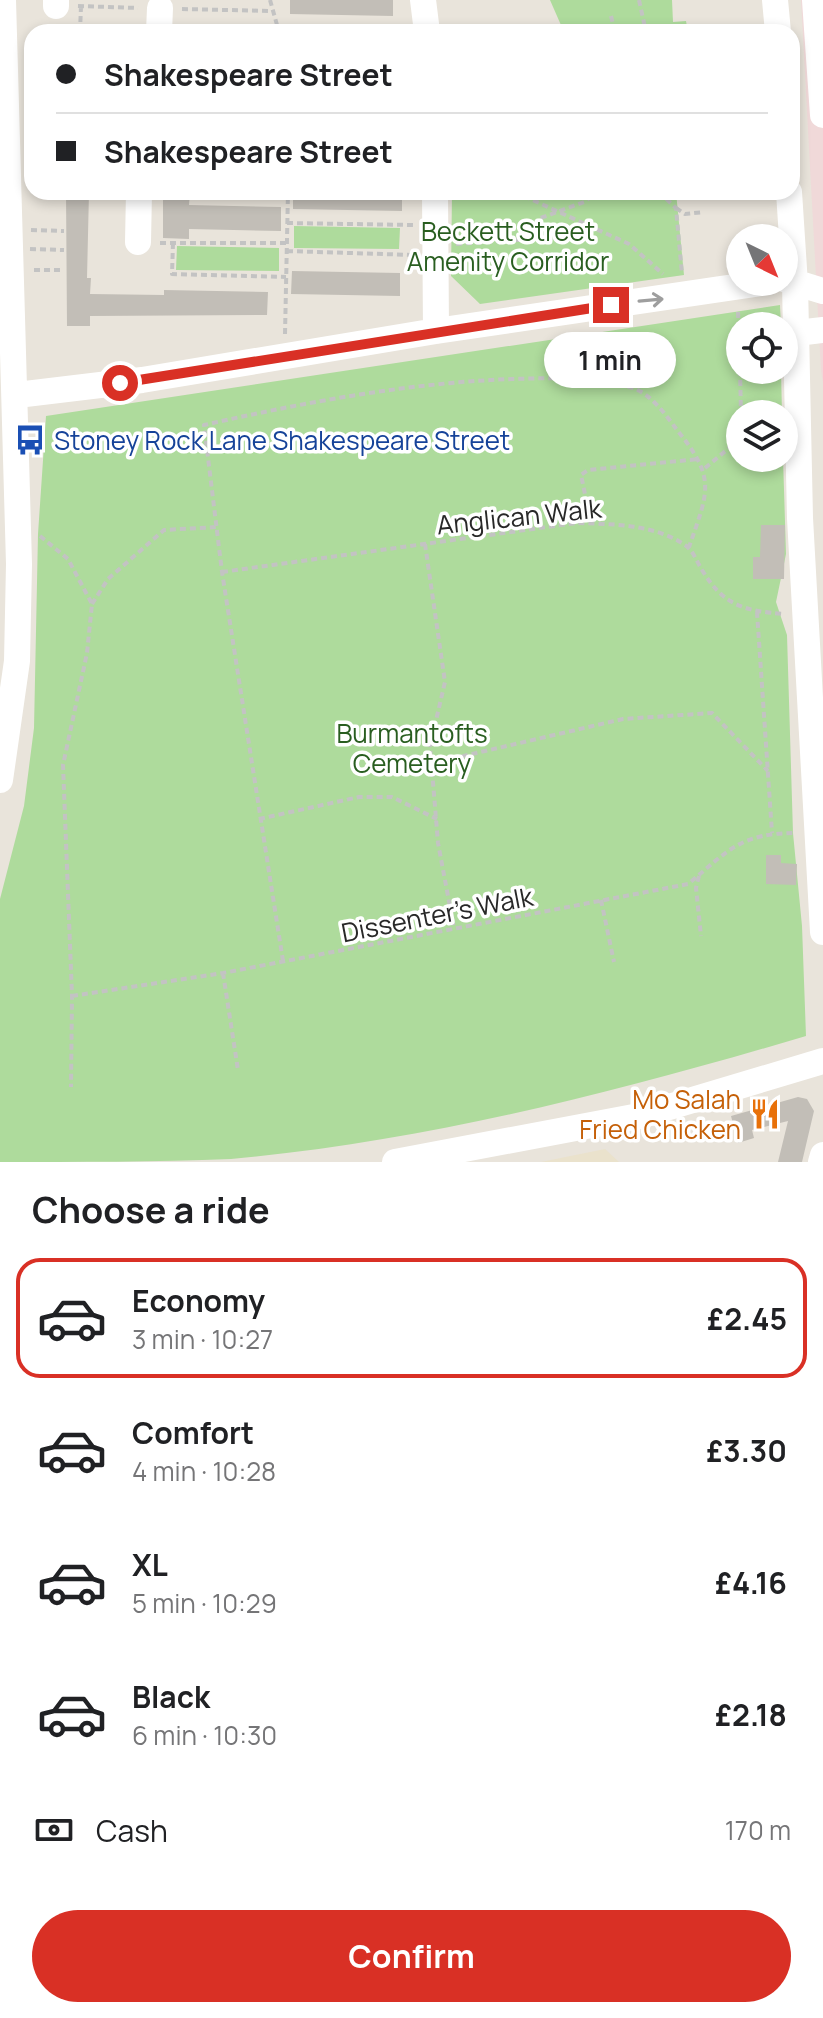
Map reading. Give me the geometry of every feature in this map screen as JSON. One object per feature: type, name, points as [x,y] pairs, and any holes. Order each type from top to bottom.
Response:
[{"type":"street","points":[[0,780],[17,661],[8,509],[17,395],[19,141],[3,0]]},
{"type":"street","points":[[423,0],[426,24]]},
{"type":"street","points":[[775,0],[777,24]]},
{"type":"street","points":[[815,0],[823,115]]},
{"type":"street","points":[[138,242],[139,200]]},
{"type":"street","points":[[435,200],[436,331]]},
{"type":"street","points":[[789,200],[789,224]]},
{"type":"street","points":[[798,284],[823,291]]},
{"type":"street","points":[[17,395],[142,380],[436,331],[726,288]]},
{"type":"street","points":[[798,333],[823,330]]},
{"type":"street","points":[[798,384],[800,518],[818,751],[823,932]]},
{"type":"street","points":[[395,1162],[639,1116],[815,1069]]},
{"type":"street","points":[[821,1162],[823,1155]]},
{"type":"path","points":[[270,0],[277,24]]},
{"type":"path","points":[[639,0],[644,24]]},
{"type":"path","points":[[65,4],[76,24]]},
{"type":"path","points":[[611,16],[613,24]]},
{"type":"path","points":[[285,356],[288,200]]},
{"type":"path","points":[[533,200],[629,244],[671,278]]},
{"type":"path","points":[[454,244],[532,239],[538,219],[587,200]]},
{"type":"path","points":[[668,200],[685,214],[704,212]]},
{"type":"path","points":[[676,208],[683,285]]},
{"type":"path","points":[[287,223],[421,225]]},
{"type":"path","points":[[26,230],[64,231]]},
{"type":"path","points":[[138,242],[287,243]]},
{"type":"path","points":[[173,243],[172,274],[286,277]]},
{"type":"path","points":[[26,249],[64,250]]},
{"type":"path","points":[[286,251],[428,255]]},
{"type":"path","points":[[27,270],[64,270]]},
{"type":"path","points":[[283,961],[258,819],[204,425],[304,403],[457,381],[573,377],[636,389],[660,409],[705,468],[705,492],[689,547],[723,599],[757,612],[786,614]]},
{"type":"path","points":[[705,468],[726,451]]},
{"type":"path","points":[[591,524],[581,475],[588,470],[699,459]]},
{"type":"path","name":"Anglican Walk","points":[[222,572],[591,524],[663,534],[689,547]]},
{"type":"path","points":[[71,1087],[72,996],[63,765],[87,653],[92,604],[108,579],[164,530],[218,527]]},
{"type":"path","points":[[33,535],[52,543],[68,559],[92,604]]},
{"type":"path","points":[[425,544],[445,682],[430,746],[437,819],[454,929]]},
{"type":"path","points":[[757,612],[772,834]]},
{"type":"path","points":[[432,758],[455,758],[623,719],[712,713],[768,771]]},
{"type":"path","points":[[258,819],[359,797],[392,797],[437,819]]},
{"type":"path","points":[[429,815],[437,811]]},
{"type":"path","name":"Dissenter's Walk","points":[[72,996],[223,973],[688,884],[735,843],[772,834],[793,833]]},
{"type":"path","points":[[700,874],[696,888],[701,936]]},
{"type":"path","points":[[601,900],[614,962]]},
{"type":"path","points":[[223,973],[238,1070]]},
{"type":"shaded area","points":[[801,0],[823,0],[823,383],[821,370]]},
{"type":"shaded area","points":[[605,1149],[619,1162],[541,1162]]},
{"type":"green space","points":[[550,0],[672,0],[673,22],[686,21],[687,24],[560,24]]},
{"type":"green space","name":"Beckett Street Amenity Corridor","points":[[452,200],[677,200],[684,275],[480,304],[451,276]]},
{"type":"green space","points":[[294,226],[400,228],[399,249],[294,248]]},
{"type":"green space","points":[[177,246],[279,248],[279,271],[176,270]]},
{"type":"green space","name":"Burmantofts Cemetery","points":[[780,305],[780,312],[734,312]]},
{"type":"green space","name":"Burmantofts Cemetery","points":[[726,313],[726,384],[781,384],[782,400],[726,400],[726,472],[783,472],[786,554],[776,602],[787,635],[793,833],[802,926],[806,1036],[593,1095],[377,1140],[231,1159],[0,1162],[0,899],[24,806],[34,728],[38,534],[46,416]]},
{"type":"building","points":[[290,0],[393,0],[393,16],[290,14]]},
{"type":"building","points":[[66,200],[89,200],[87,278],[91,278],[90,294],[164,295],[164,290],[268,292],[267,315],[90,316],[90,326],[67,326]]},
{"type":"building","points":[[163,200],[189,200],[189,205],[281,207],[281,231],[189,229],[189,239],[163,238]]},
{"type":"building","points":[[293,200],[402,200],[402,211],[293,209]]},
{"type":"building","points":[[292,271],[400,273],[400,296],[291,294]]},
{"type":"building","points":[[761,525],[785,525],[784,579],[753,579],[753,557],[760,557]]},
{"type":"building","points":[[766,855],[781,855],[781,863],[797,864],[796,885],[766,884]]},
{"type":"building","points":[[798,1097],[807,1099],[814,1111],[802,1162],[778,1162],[788,1121],[752,1130],[754,1138],[738,1143],[731,1116]]},
{"type":"place","name":"Stoney Rock Lane Shakespeare Street","points":[[30,440]]},
{"type":"place","name":"Mo Salah Fried Chicken","points":[[765,1114]]},
{"type":"route","points":[[120,383],[611,305]]}]
